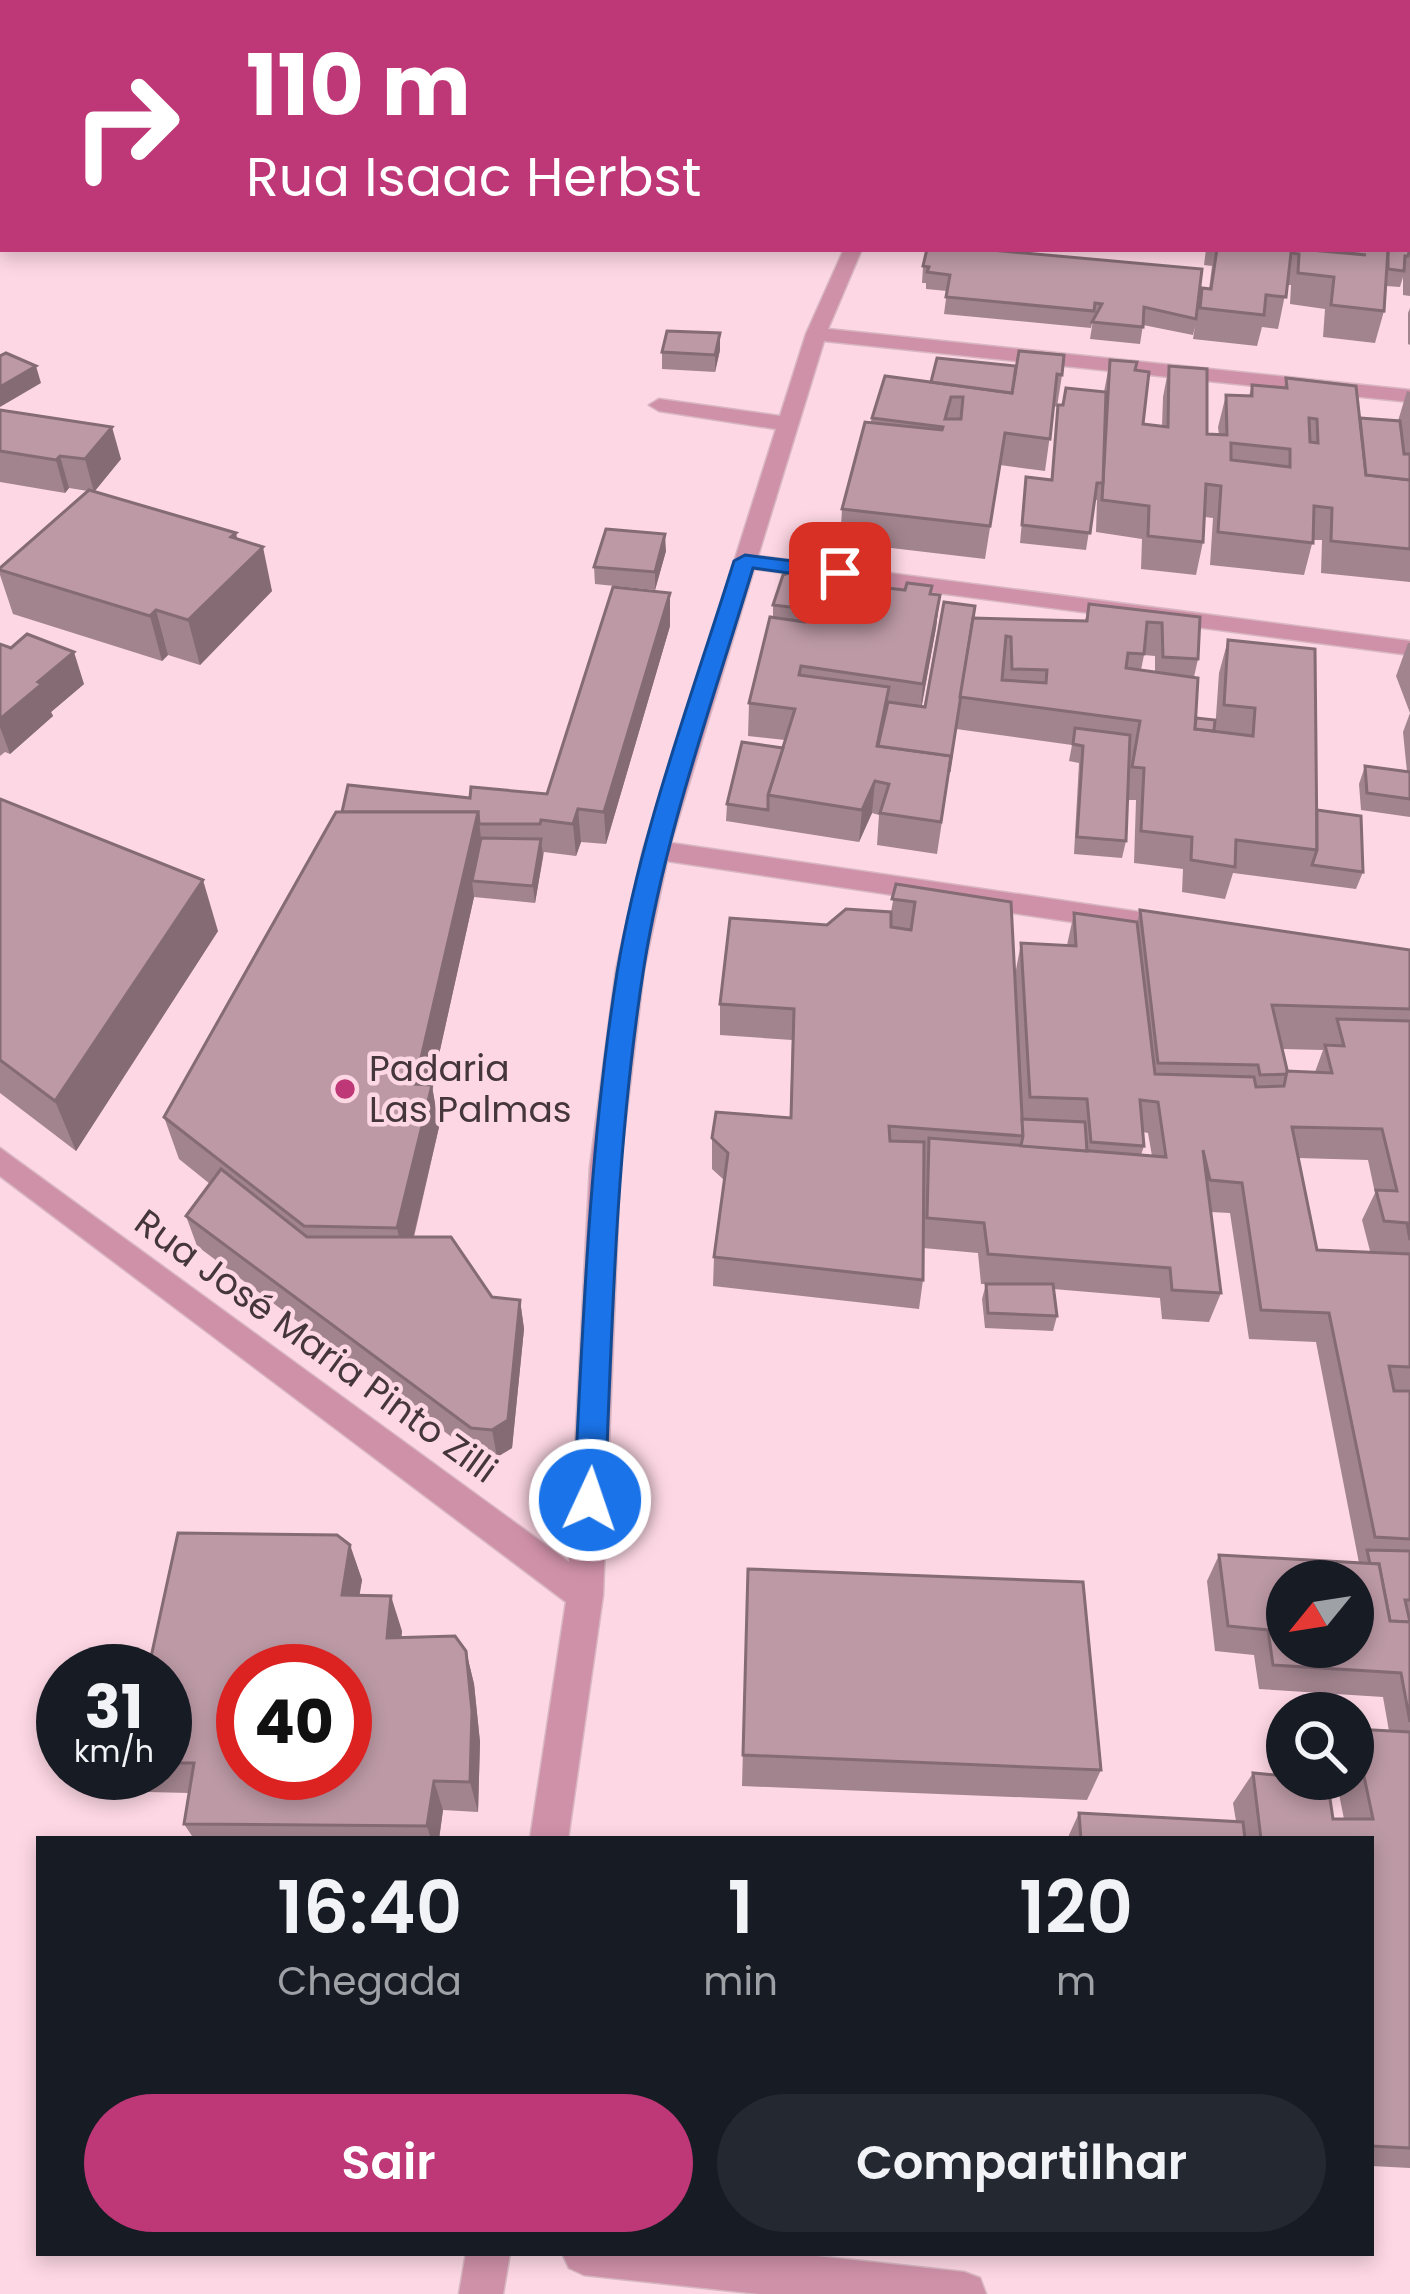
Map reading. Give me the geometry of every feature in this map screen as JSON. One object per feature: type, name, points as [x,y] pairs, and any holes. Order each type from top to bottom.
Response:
[{"type":"street","points":[[549,1836],[585,1595],[605,1167],[630,970],[656,850],[745,561],[816,334],[852,252]]},
{"type":"street","points":[[816,334],[1410,396]]},
{"type":"street","points":[[659,405],[788,424]]},
{"type":"street","points":[[745,561],[1410,647]]},
{"type":"street","points":[[656,850],[1198,931]]},
{"type":"street","name":"Rua José Maria Pinto Zilli","points":[[0,1160],[585,1595]]},
{"type":"street","points":[[481,2294],[487,2256]]},
{"type":"street","points":[[612,2256],[964,2294]]},
{"type":"building","points":[[926,252],[1013,252],[1202,269],[1196,319],[1144,307],[1143,327],[1092,322],[1102,304],[1095,303],[1094,311],[946,297],[950,275],[927,272],[929,267],[923,266]]},
{"type":"building","points":[[1217,252],[1388,252],[1384,311],[1331,305],[1334,277],[1298,273],[1299,254],[1291,253],[1286,297],[1266,295],[1264,315],[1200,308],[1202,288],[1211,289]]},
{"type":"building","points":[[1388,252],[1409,252],[1404,271],[1388,269]]},
{"type":"building","points":[[667,331],[720,333],[715,355],[662,352]]},
{"type":"building","points":[[1019,351],[1064,355],[1062,375],[1057,374],[1050,439],[1005,433],[990,526],[842,509],[865,422],[943,427],[872,418],[885,376],[1012,393]],"holes":[[[951,397],[963,397],[961,419],[945,419]]]},
{"type":"building","points":[[6,353],[36,366],[0,387],[0,356]]},
{"type":"building","points":[[937,358],[1016,366],[1012,393],[931,382]]},
{"type":"building","points":[[1110,360],[1137,362],[1135,370],[1149,372],[1143,424],[1168,427],[1169,366],[1207,369],[1207,434],[1227,435],[1226,395],[1252,396],[1252,385],[1287,388],[1286,378],[1356,386],[1366,475],[1410,480],[1410,549],[1331,541],[1332,508],[1314,506],[1313,543],[1218,532],[1221,486],[1206,484],[1203,542],[1148,536],[1149,506],[1102,500]],"holes":[[[1309,418],[1317,419],[1318,443],[1310,442]],[[1231,443],[1290,449],[1290,467],[1231,460]]]},
{"type":"building","points":[[1066,388],[1106,392],[1103,483],[1097,483],[1090,533],[1022,525],[1026,477],[1052,480],[1058,405],[1063,405]]},
{"type":"building","points":[[0,410],[112,427],[85,459],[60,456],[56,460],[0,451]]},
{"type":"building","points":[[1360,418],[1400,421],[1404,454],[1410,454],[1410,480],[1366,475]]},
{"type":"building","points":[[89,490],[236,533],[231,537],[263,547],[188,620],[156,610],[150,616],[0,570]]},
{"type":"building","points":[[606,529],[665,534],[655,572],[594,567]]},
{"type":"building","points":[[798,570],[881,579],[879,587],[932,586],[930,594],[940,595],[923,684],[801,666],[799,675],[889,687],[877,746],[951,756],[941,822],[880,813],[889,784],[875,781],[862,810],[768,795],[795,709],[749,703],[770,617],[805,622],[807,609],[773,605],[783,575]]},
{"type":"building","points":[[613,587],[670,593],[604,812],[578,809],[573,824],[541,820],[540,824],[479,824],[478,812],[342,812],[348,785],[470,798],[471,787],[547,794]]},
{"type":"building","points":[[944,602],[975,606],[949,772],[951,756],[878,746],[888,702],[925,707]]},
{"type":"building","points":[[1089,604],[1200,617],[1198,659],[1163,657],[1162,623],[1147,622],[1144,654],[1128,653],[1126,668],[1198,678],[1195,729],[1253,736],[1255,708],[1224,705],[1228,640],[1315,649],[1317,850],[1236,840],[1235,867],[1191,860],[1192,837],[1141,831],[1144,768],[1132,767],[1140,721],[960,697],[973,618],[1087,621]],"holes":[[[1006,636],[1011,637],[1012,669],[1047,670],[1046,683],[1002,680]]]},
{"type":"building","points":[[27,634],[74,652],[0,719],[0,644],[11,648]]},
{"type":"building","points":[[1196,718],[1215,720],[1214,731],[1195,729]]},
{"type":"building","points":[[1075,728],[1130,735],[1126,841],[1077,837],[1083,746],[1073,744]]},
{"type":"building","points":[[742,742],[783,748],[768,810],[727,804]]},
{"type":"building","points":[[1365,766],[1410,772],[1410,799],[1367,793]]},
{"type":"building","points":[[0,799],[203,880],[55,1101],[0,1060]]},
{"type":"building","points":[[1317,810],[1361,816],[1363,872],[1312,865],[1317,850]]},
{"type":"building","points":[[336,812],[478,812],[415,1084],[432,1085],[397,1228],[304,1226],[164,1117]]},
{"type":"building","points":[[481,838],[541,839],[533,886],[472,881]]},
{"type":"building","points":[[896,884],[1011,902],[1023,1136],[889,1126],[890,1141],[924,1142],[923,1280],[714,1257],[728,1153],[712,1138],[716,1112],[791,1118],[794,1009],[720,1004],[730,918],[827,925],[846,909],[891,912],[891,927],[911,930],[915,902],[892,899]]},
{"type":"building","points":[[1140,910],[1410,950],[1410,1009],[1272,1005],[1288,1074],[1260,1075],[1258,1065],[1158,1063]]},
{"type":"building","points":[[1074,913],[1137,922],[1155,1074],[1254,1077],[1256,1087],[1284,1086],[1287,1071],[1332,1073],[1325,1045],[1344,1046],[1337,1019],[1410,1021],[1410,1240],[1407,1223],[1384,1221],[1376,1190],[1397,1191],[1382,1129],[1292,1127],[1317,1250],[1410,1254],[1410,1367],[1389,1366],[1394,1391],[1410,1391],[1410,1539],[1375,1537],[1329,1313],[1261,1310],[1242,1183],[1210,1180],[1203,1150],[1221,1293],[1172,1290],[1170,1268],[988,1254],[984,1223],[927,1218],[929,1138],[1166,1157],[1158,1102],[1140,1100],[1144,1146],[1091,1142],[1087,1099],[1030,1097],[1021,943],[1076,946]]},
{"type":"building","points":[[1022,1119],[1085,1122],[1087,1151],[1021,1146]]},
{"type":"building","points":[[221,1169],[307,1237],[451,1237],[492,1297],[520,1300],[508,1420],[492,1430],[471,1428],[186,1216]]},
{"type":"building","points":[[986,1284],[1053,1284],[1057,1316],[988,1313]]},
{"type":"building","points":[[178,1533],[337,1535],[350,1545],[342,1595],[391,1596],[387,1638],[455,1636],[466,1651],[472,1711],[470,1782],[434,1781],[427,1826],[184,1824],[188,1800],[192,1800],[192,1644],[154,1644]]},
{"type":"building","points":[[1367,1550],[1410,1551],[1410,1600],[1405,1600],[1410,1622],[1390,1621],[1379,1564],[1369,1560]]},
{"type":"building","points":[[1219,1555],[1308,1560],[1266,1560],[1266,1630],[1228,1626]]},
{"type":"building","points":[[1374,1564],[1379,1564],[1390,1621],[1410,1622],[1410,1722],[1401,1673],[1321,1668],[1374,1668]]},
{"type":"building","points":[[748,1569],[1083,1582],[1101,1770],[743,1755]]},
{"type":"building","points":[[1374,1730],[1410,1732],[1410,2148],[1374,2146],[1374,1836],[1261,1836],[1253,1773],[1266,1774],[1266,1800],[1330,1800],[1333,1819],[1373,1819],[1369,1800],[1374,1800]]},
{"type":"building","points":[[1079,1813],[1243,1822],[1245,1836],[1081,1836]]},
{"type":"place","name":"Padaria Las Palmas","points":[[345,1089]]},
{"type":"route","points":[[590,1500],[605,1167],[630,970],[656,850],[745,561],[840,573]]}]
